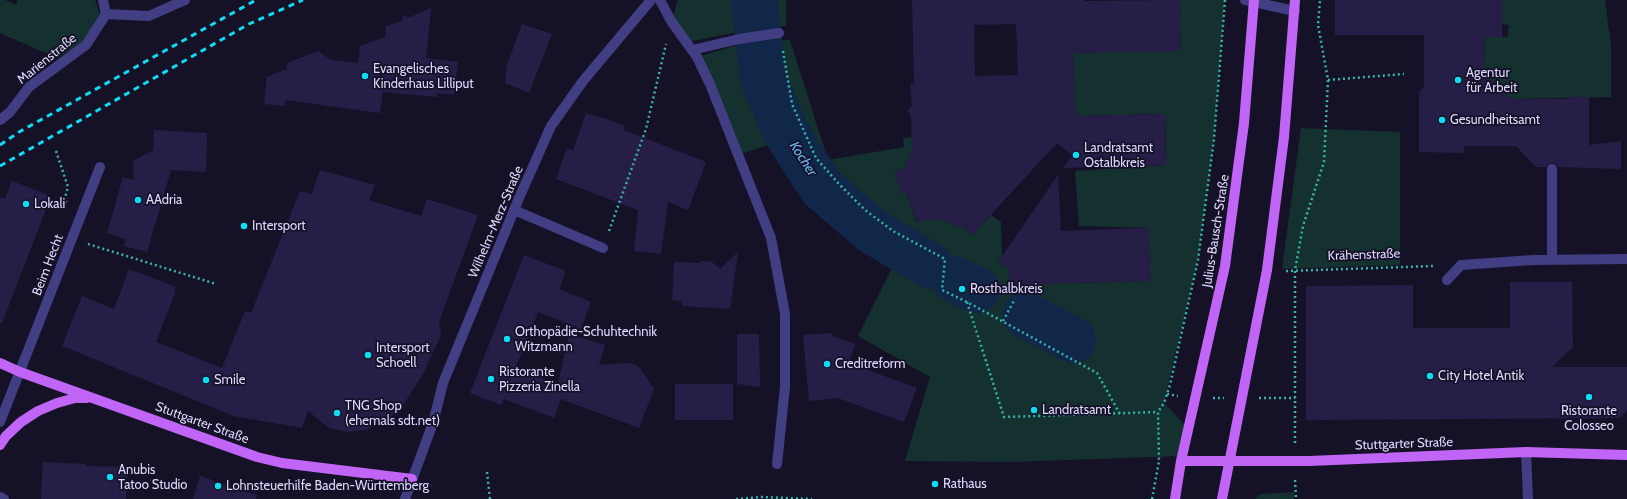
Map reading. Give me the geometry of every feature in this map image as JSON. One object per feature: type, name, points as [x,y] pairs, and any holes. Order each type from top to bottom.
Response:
[{"type":"main road","points":[[1222,499],[1267,270],[1284,137],[1295,0]]},
{"type":"main road","name":"Julius-Bausch-Straße","points":[[1175,499],[1181,462],[1225,266],[1244,123],[1251,1]]},
{"type":"main road","points":[[0,363],[20,372],[93,397]]},
{"type":"main road","name":"Stuttgarter Straße","points":[[0,445],[6,436],[21,422],[38,411],[57,403],[75,398],[93,397],[257,457],[282,462],[412,479]]},
{"type":"main road","name":"Stuttgarter Straße","points":[[1181,462],[1295,461],[1526,452],[1627,454]]},
{"type":"street","points":[[103,0],[106,14],[149,16],[185,0]]},
{"type":"street","name":"Wilhelm-Merz-Straße","points":[[405,499],[433,423],[443,383],[514,210],[551,126],[583,81],[651,0]]},
{"type":"street","points":[[660,0],[671,22],[697,57],[710,84],[771,238],[785,314],[785,387],[777,464]]},
{"type":"street","points":[[1251,1],[1295,12]]},
{"type":"street","name":"Marienstraße","points":[[0,120],[10,112],[29,86],[86,45],[106,14]]},
{"type":"street","points":[[692,50],[739,39],[779,33]]},
{"type":"street","name":"Beim Hecht","points":[[20,372],[100,167]]},
{"type":"street","points":[[1552,169],[1552,260]]},
{"type":"street","points":[[514,210],[603,248]]},
{"type":"street","points":[[1447,280],[1461,265],[1552,260],[1627,259]]},
{"type":"street","points":[[0,422],[20,372]]},
{"type":"street","points":[[1526,452],[1528,499]]},
{"type":"street","points":[[0,497],[4,499]]},
{"type":"path","points":[[1152,499],[1159,461],[1158,412],[1164,403],[1170,384],[1198,260],[1214,139],[1225,0]]},
{"type":"path","points":[[1295,461],[1295,270],[1303,226],[1324,162],[1328,80],[1318,25],[1320,0]]},
{"type":"path","points":[[603,248],[646,130],[671,22]]},
{"type":"path","points":[[779,33],[792,104],[816,158],[837,182],[865,210],[893,230],[945,258],[942,290],[1003,321],[1097,373],[1120,414]]},
{"type":"path","points":[[1328,80],[1404,74]]},
{"type":"path","points":[[56,151],[68,187]]},
{"type":"path","points":[[72,239],[216,284]]},
{"type":"path","name":"Krähenstraße","points":[[1267,270],[1278,271],[1461,265]]},
{"type":"path","points":[[1003,321],[1015,299]]},
{"type":"path","points":[[967,302],[1004,416],[1158,412]]},
{"type":"path","points":[[487,472],[490,499]]},
{"type":"path","points":[[736,499],[761,497],[812,499]]},
{"type":"green space","points":[[0,0],[5,0],[16,5],[18,0],[95,0],[100,14],[81,44],[57,58],[0,33]]},
{"type":"green space","points":[[678,0],[786,0],[786,26],[739,32],[687,42],[671,21]]},
{"type":"green space","points":[[1179,0],[1225,0],[1214,139],[1198,260],[1164,403],[1186,426],[1182,456],[1011,462],[905,461],[930,377],[858,336],[892,268],[882,264],[818,202],[780,141],[738,155],[697,57],[741,44],[790,40],[828,160],[904,147],[903,138],[929,135],[910,155],[904,168],[895,172],[902,194],[906,192],[916,222],[935,218],[963,227],[972,235],[991,215],[1001,222],[1002,256],[998,262],[1009,268],[1010,286],[1026,295],[1031,284],[1150,281],[1148,228],[1079,226],[1075,171],[1166,165],[1165,114],[1075,116],[1073,53],[1181,50]]},
{"type":"green space","points":[[1502,0],[1605,0],[1611,45],[1611,97],[1509,99],[1484,73],[1485,37],[1508,37],[1509,25],[1502,24]]},
{"type":"green space","points":[[1301,128],[1400,132],[1400,265],[1282,269]]},
{"type":"green space","points":[[1294,492],[1294,499],[1255,499],[1260,494]]},
{"type":"building","name":"Landratsamt Ostalbkreis","points":[[912,0],[1179,0],[1181,51],[1073,53],[1075,116],[1165,114],[1166,165],[1063,168],[1072,155],[1057,143],[972,235],[963,227],[935,218],[917,222],[906,192],[902,194],[895,172],[904,168],[912,151],[911,116],[907,110],[912,106],[910,84],[914,84]],"holes":[[[1016,24],[1018,75],[975,76],[974,25]]]},
{"type":"building","name":"Agentur für Arbeit","points":[[1335,0],[1502,0],[1502,37],[1485,37],[1484,73],[1510,99],[1570,99],[1570,97],[1589,97],[1589,145],[1621,141],[1621,169],[1558,167],[1556,164],[1552,163],[1548,164],[1546,167],[1536,167],[1516,146],[1464,146],[1464,153],[1419,152],[1419,92],[1424,87],[1424,35],[1335,35]]},
{"type":"building","points":[[431,8],[426,58],[458,62],[454,95],[437,93],[437,97],[383,92],[380,113],[285,100],[284,106],[264,104],[267,77],[287,69],[287,63],[318,51],[331,60],[358,63],[360,46],[385,37],[386,26],[402,21],[403,16],[410,17]]},
{"type":"building","points":[[522,24],[552,34],[529,93],[505,83],[507,65]]},
{"type":"building","points":[[586,113],[625,126],[624,130],[706,162],[688,210],[668,202],[661,254],[634,251],[638,210],[556,179],[567,148],[573,150]]},
{"type":"building","points":[[154,130],[207,133],[206,172],[171,170],[147,252],[124,246],[126,239],[107,233],[123,177],[134,180],[133,161],[153,150]]},
{"type":"building","points":[[320,170],[375,185],[369,200],[421,216],[427,199],[478,215],[439,322],[441,329],[440,337],[423,374],[404,404],[397,412],[382,423],[365,430],[348,432],[329,428],[308,411],[302,428],[234,416],[62,346],[82,296],[114,309],[129,269],[176,287],[156,342],[222,368],[245,311],[251,313],[300,191],[312,194]]},
{"type":"building","points":[[1058,175],[1061,231],[1149,228],[1150,281],[1031,284],[1026,295],[1010,286],[1009,268],[998,262]]},
{"type":"building","points":[[12,181],[51,196],[2,323],[0,323],[0,197],[5,199]]},
{"type":"building","points":[[738,252],[730,309],[682,306],[682,301],[672,300],[674,262],[712,262],[720,269]]},
{"type":"building","points":[[524,255],[566,271],[559,289],[591,302],[581,329],[538,312],[515,369],[558,384],[569,334],[605,345],[599,365],[628,363],[636,365],[640,368],[654,389],[639,428],[561,399],[554,418],[504,399],[501,405],[470,393]]},
{"type":"building","points":[[1510,282],[1572,282],[1573,347],[1552,367],[1627,367],[1627,410],[1620,418],[1306,420],[1306,286],[1413,285],[1413,328],[1510,328]]},
{"type":"building","points":[[832,333],[832,336],[855,344],[849,363],[917,388],[904,422],[838,398],[809,401],[803,335]]},
{"type":"building","points":[[737,334],[759,334],[760,387],[737,384]]},
{"type":"building","points":[[675,384],[733,384],[733,420],[675,420]]},
{"type":"building","points":[[43,462],[86,464],[86,466],[128,467],[126,499],[41,499]]},
{"type":"building","points":[[200,476],[257,495],[256,499],[193,499]]},
{"type":"waterway","name":"Kocher","points":[[754,0],[763,78],[785,130],[800,155],[822,188],[872,231],[931,266]]},
{"type":"waterway","name":"Kocher","points":[[954,279],[977,290]]},
{"type":"waterway","name":"Kocher","points":[[1025,315],[1073,340]]},
{"type":"railway","points":[[0,145],[19,132],[256,0]]},
{"type":"railway","points":[[0,166],[249,24],[303,0]]},
{"type":"place","name":"Evangelisches Kinderhaus Lilliput","points":[[365,76]]},
{"type":"place","name":"Agentur für Arbeit","points":[[1458,80]]},
{"type":"place","name":"Gesundheitsamt","points":[[1442,120]]},
{"type":"place","name":"Landratsamt Ostalbkreis","points":[[1076,155]]},
{"type":"place","name":"AAdria","points":[[138,200]]},
{"type":"place","name":"Lokali","points":[[26,204]]},
{"type":"place","name":"Intersport","points":[[244,226]]},
{"type":"place","name":"Rosthalbkreis","points":[[962,289]]},
{"type":"place","name":"Orthopädie-Schuhtechnik Witzmann","points":[[507,339]]},
{"type":"place","name":"Intersport Schoell","points":[[368,355]]},
{"type":"place","name":"Creditreform","points":[[827,364]]},
{"type":"place","name":"City Hotel Antik","points":[[1430,376]]},
{"type":"place","name":"Ristorante Pizzeria Zinella","points":[[491,379]]},
{"type":"place","name":"Smile","points":[[206,380]]},
{"type":"place","name":"Ristorante Colosseo","points":[[1589,397]]},
{"type":"place","name":"Landratsamt","points":[[1034,410]]},
{"type":"place","name":"TNG Shop (ehemals sdt.net)","points":[[337,413]]},
{"type":"place","name":"Anubis Tatoo Studio","points":[[110,477]]},
{"type":"place","name":"Rathaus","points":[[935,484]]},
{"type":"place","name":"Lohnsteuerhilfe Baden-Württemberg","points":[[218,486]]}]
